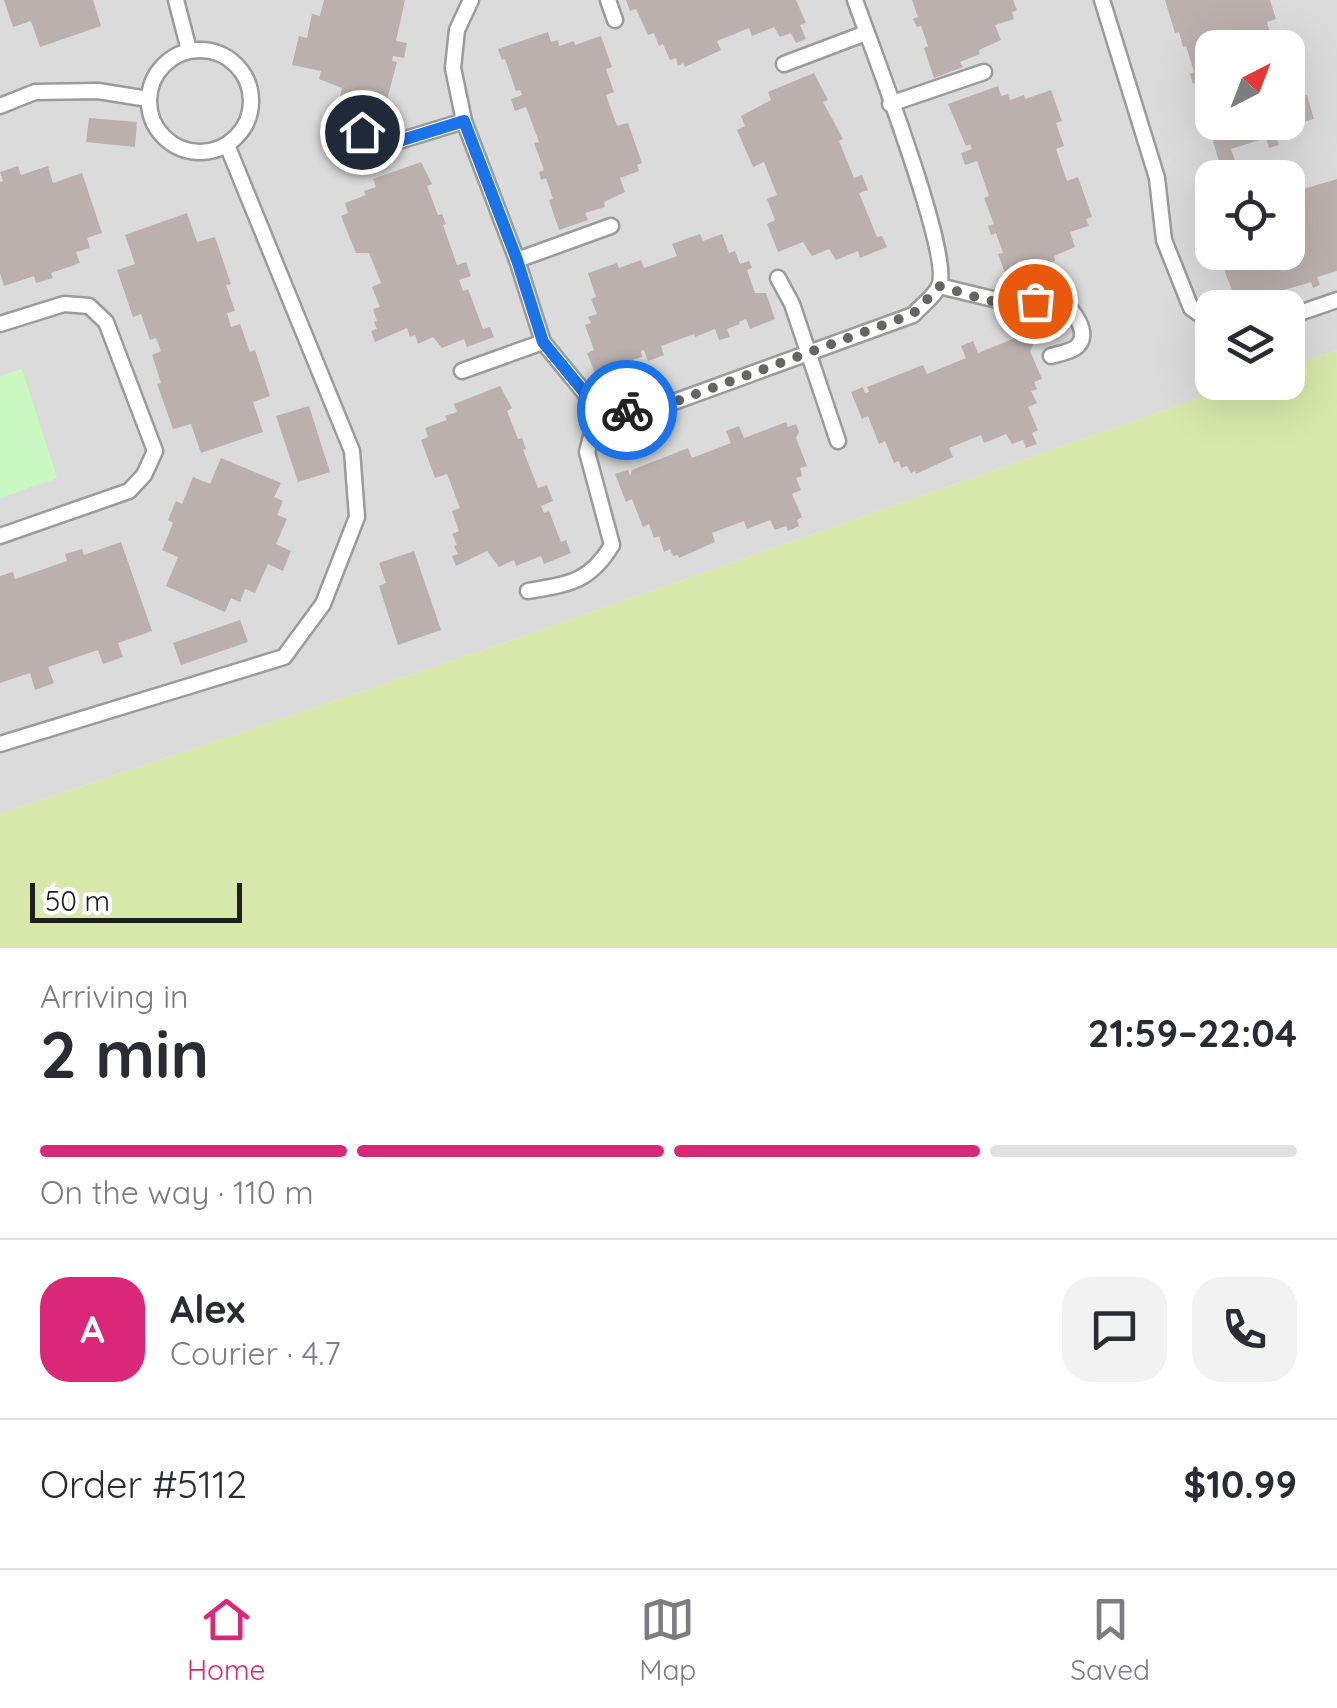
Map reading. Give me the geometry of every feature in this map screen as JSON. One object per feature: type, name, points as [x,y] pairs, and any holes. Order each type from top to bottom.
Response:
[{"type":"lane","points":[[176,0],[189,50]]},
{"type":"lane","points":[[471,0],[457,30],[453,68],[464,121],[517,260],[543,342],[598,409],[650,411],[913,314],[940,286],[942,262],[855,0]]},
{"type":"lane","points":[[608,0],[616,20]]},
{"type":"lane","points":[[1102,0],[1157,178],[1164,240],[1195,311]]},
{"type":"lane","points":[[784,64],[866,33]]},
{"type":"lane","points":[[189,50],[221,54],[234,62],[251,90],[248,122],[227,146],[196,152],[167,141],[150,114],[148,99],[160,68],[173,56],[189,50]]},
{"type":"lane","points":[[890,104],[984,72]]},
{"type":"lane","points":[[0,106],[35,92],[98,92],[148,99]]},
{"type":"lane","points":[[362,132],[386,145],[464,121]]},
{"type":"lane","points":[[0,744],[284,657],[323,604],[358,516],[352,452],[227,146]]},
{"type":"lane","points":[[517,260],[611,226]]},
{"type":"lane","points":[[778,278],[792,304],[838,441]]},
{"type":"lane","points":[[940,286],[1018,305],[1060,298],[1076,315],[1081,342],[1051,356]]},
{"type":"lane","points":[[1305,310],[1337,300]]},
{"type":"lane","points":[[0,324],[64,304],[90,306],[106,322],[155,452],[144,475],[129,491],[0,536]]},
{"type":"lane","points":[[462,370],[543,342]]},
{"type":"lane","points":[[528,591],[574,583],[600,566],[612,545],[587,452],[598,409]]},
{"type":"shaded area","points":[[0,0],[1337,0],[1337,350],[1305,361],[1305,290],[1195,290],[1195,400],[478,652],[0,814]]},
{"type":"green space","points":[[1337,350],[1337,948],[0,948],[0,814],[478,652],[1195,400],[1305,400],[1305,361]]},
{"type":"green space","points":[[22,369],[57,478],[0,498],[0,376]]},
{"type":"building","points":[[4,0],[93,0],[101,26],[40,47],[31,21],[13,27]]},
{"type":"building","points":[[324,0],[405,0],[396,41],[407,43],[404,58],[393,56],[392,61],[397,62],[387,100],[397,106],[394,119],[366,113],[368,103],[340,97],[342,88],[319,79],[321,71],[292,65],[299,36],[307,38],[312,14],[320,16]]},
{"type":"building","points":[[626,0],[796,0],[806,23],[800,25],[806,39],[796,43],[791,33],[780,37],[774,27],[752,36],[749,28],[717,41],[721,50],[685,67],[683,63],[678,66],[676,58],[670,60],[663,44],[659,46],[654,33],[648,35],[636,9],[630,11]]},
{"type":"building","points":[[912,0],[1013,0],[1017,10],[1012,12],[1014,19],[995,25],[1001,40],[960,62],[963,67],[934,78],[921,26],[917,27],[913,19],[918,17]]},
{"type":"building","points":[[1165,0],[1270,0],[1276,19],[1267,22],[1269,30],[1195,30],[1195,83],[1193,84],[1190,74],[1194,72],[1186,46],[1183,47],[1179,32],[1175,33]]},
{"type":"building","points":[[548,32],[551,42],[558,40],[559,46],[601,36],[612,67],[606,69],[614,92],[606,95],[617,126],[628,123],[642,163],[637,165],[639,171],[620,178],[625,192],[604,202],[605,207],[585,213],[588,220],[559,230],[546,178],[541,180],[539,172],[544,170],[534,143],[539,142],[526,107],[515,111],[511,99],[522,95],[520,90],[516,91],[498,49]]},
{"type":"building","points":[[814,73],[828,100],[823,102],[843,139],[839,141],[854,178],[862,175],[868,190],[859,193],[877,237],[882,236],[887,247],[860,258],[858,251],[836,260],[829,249],[812,256],[803,242],[778,252],[767,224],[775,220],[767,199],[777,195],[764,162],[753,167],[737,130],[745,126],[741,116],[771,100],[768,92]]},
{"type":"building","points":[[998,86],[1001,96],[1008,94],[1010,100],[1051,90],[1062,121],[1056,123],[1064,146],[1056,149],[1067,181],[1078,177],[1092,217],[1086,219],[1089,226],[1070,232],[1075,247],[1054,256],[1055,261],[1035,268],[1038,274],[1009,284],[998,254],[1003,253],[996,233],[991,235],[988,226],[994,224],[984,198],[989,196],[977,161],[965,165],[961,153],[972,149],[970,144],[966,146],[948,104]]},
{"type":"building","points":[[1305,95],[1307,95],[1314,119],[1305,122]]},
{"type":"building","points":[[89,118],[137,122],[135,147],[86,142]]},
{"type":"building","points":[[1213,140],[1260,140],[1231,149],[1235,160],[1219,160]]},
{"type":"building","points":[[1267,140],[1277,140],[1279,145],[1269,148]]},
{"type":"building","points":[[421,162],[432,184],[427,186],[438,215],[442,214],[446,224],[443,225],[457,265],[466,262],[471,276],[459,280],[463,291],[468,289],[483,329],[490,327],[494,337],[467,347],[464,339],[442,348],[433,337],[418,344],[407,328],[375,342],[371,331],[377,329],[373,309],[380,307],[372,287],[381,283],[369,253],[356,253],[341,216],[348,213],[345,203],[376,187],[373,179]]},
{"type":"building","points":[[18,166],[21,175],[48,166],[53,183],[82,173],[102,233],[87,238],[90,248],[76,252],[80,263],[51,273],[53,278],[36,283],[34,276],[4,286],[0,273],[0,172]]},
{"type":"building","points":[[1337,179],[1337,271],[1317,277],[1320,285],[1313,288],[1311,282],[1284,290],[1232,290],[1224,270],[1305,270],[1305,188]]},
{"type":"building","points":[[187,213],[197,242],[215,237],[231,284],[226,285],[235,311],[227,313],[231,327],[240,324],[250,352],[255,350],[270,396],[253,402],[263,432],[201,453],[191,424],[173,429],[157,384],[161,383],[152,355],[161,351],[156,338],[150,340],[141,314],[133,317],[117,270],[135,264],[125,235]]},
{"type":"building","points":[[700,234],[703,241],[722,234],[729,253],[735,251],[740,264],[749,261],[752,268],[747,270],[755,293],[766,293],[775,319],[750,329],[746,319],[727,329],[730,337],[719,340],[715,329],[695,337],[694,334],[661,346],[664,355],[648,361],[644,350],[641,351],[642,357],[605,368],[608,376],[598,381],[587,353],[594,350],[585,325],[591,323],[588,317],[597,314],[588,273],[641,260],[644,268],[677,256],[672,244]]},
{"type":"building","points":[[1020,336],[1022,340],[1029,338],[1033,345],[1030,351],[1042,379],[1034,382],[1037,389],[1031,391],[1037,403],[1028,407],[1038,430],[1032,433],[1037,444],[1026,448],[1023,440],[1012,444],[1006,434],[984,443],[981,435],[949,448],[953,457],[916,474],[907,466],[901,468],[899,461],[894,463],[885,441],[879,444],[868,416],[862,419],[851,392],[863,387],[865,393],[869,392],[867,387],[923,365],[927,374],[966,358],[961,346],[973,341],[978,353]]},
{"type":"building","points":[[500,386],[512,408],[507,411],[518,439],[522,438],[538,488],[547,485],[553,501],[541,506],[544,513],[549,511],[561,542],[566,540],[571,553],[544,564],[541,556],[516,566],[514,560],[499,567],[487,551],[456,566],[452,556],[458,554],[454,546],[457,545],[452,534],[459,531],[452,511],[460,508],[447,474],[435,478],[421,440],[428,437],[425,428],[457,412],[454,404]]},
{"type":"building","points":[[309,406],[330,472],[298,482],[276,416]]},
{"type":"building","points":[[786,422],[788,427],[796,424],[796,438],[807,466],[800,468],[802,476],[796,478],[801,490],[792,494],[802,517],[797,520],[799,526],[788,531],[786,526],[775,530],[770,520],[747,529],[744,521],[712,533],[715,542],[679,558],[670,549],[664,552],[659,536],[654,538],[649,524],[643,527],[632,499],[626,502],[615,474],[628,470],[630,476],[632,470],[688,448],[692,458],[731,443],[726,431],[739,426],[744,438]]},
{"type":"building","points":[[221,458],[281,483],[274,497],[283,501],[277,515],[287,519],[276,544],[291,551],[283,571],[268,564],[255,593],[245,589],[240,602],[231,598],[225,612],[166,586],[178,557],[162,550],[173,523],[168,520],[176,501],[182,504],[193,477],[210,484]]},
{"type":"building","points":[[121,542],[152,631],[118,643],[123,657],[103,664],[98,650],[48,667],[54,683],[35,690],[30,673],[0,683],[0,576],[13,572],[15,579],[67,561],[65,554],[82,549],[84,555]]},
{"type":"building","points":[[414,551],[441,630],[398,645],[379,586],[386,583],[379,563]]},
{"type":"building","points":[[240,620],[248,642],[181,665],[173,643]]},
{"type":"way so far","points":[[627,410],[650,411],[810,355],[913,314],[940,286],[1001,303],[1035,301]]},
{"type":"route","points":[[362,132],[386,145],[464,121],[517,260],[543,342],[598,409],[627,410]]}]
